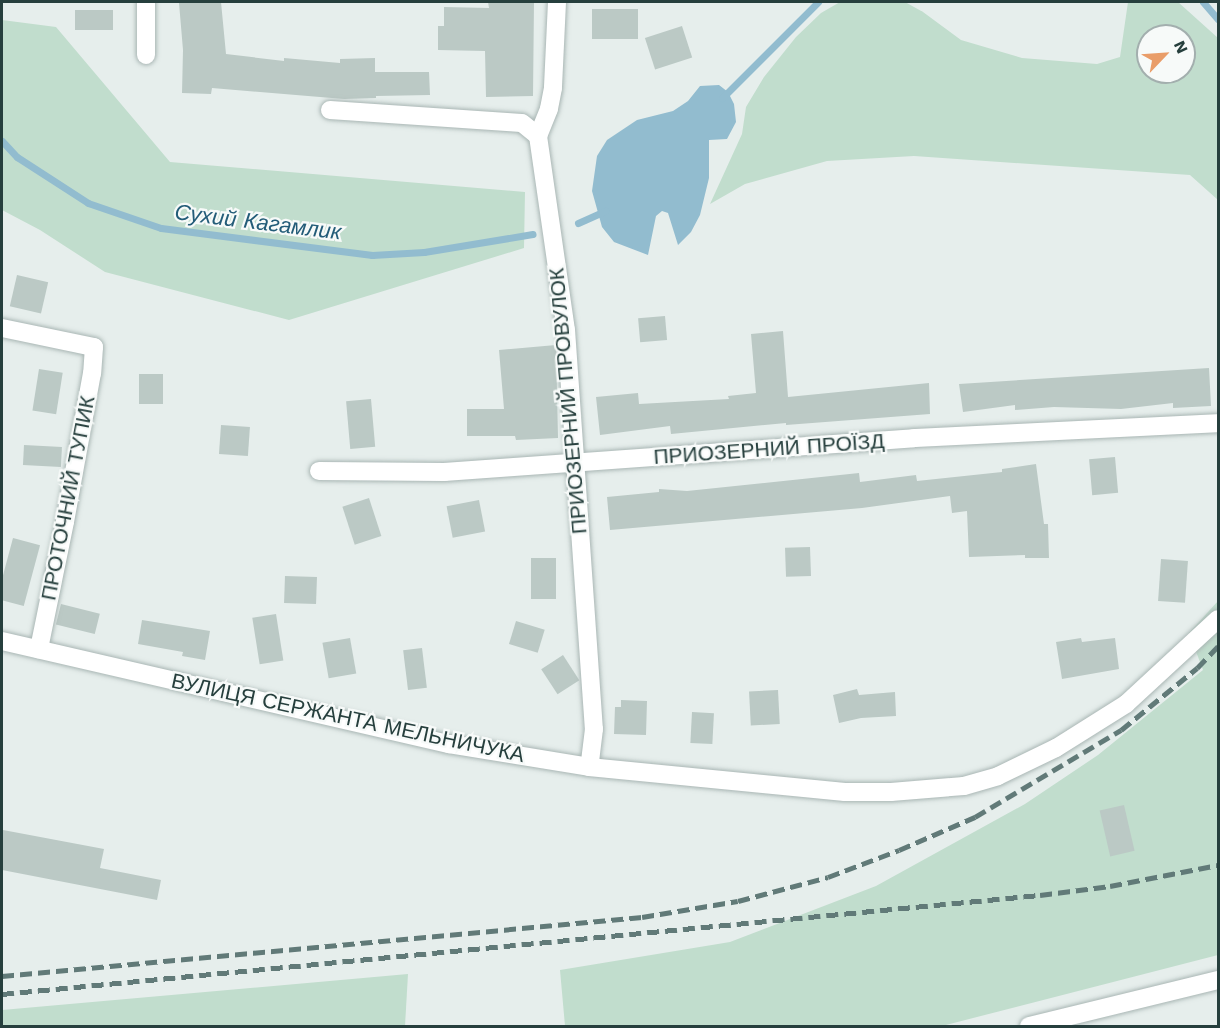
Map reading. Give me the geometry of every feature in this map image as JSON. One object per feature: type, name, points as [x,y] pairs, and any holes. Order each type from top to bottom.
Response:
[{"type":"street","points":[[146,2],[146,55]]},
{"type":"street","points":[[330,110],[522,123],[538,136],[549,109],[553,88],[557,2]]},
{"type":"street","name":"ПРИОЗЕРНИЙ ПРОВУЛОК","points":[[538,136],[566,330],[594,729],[589,767]]},
{"type":"street","name":"ПРОТОЧНИЙ ТУПИК","points":[[2,328],[94,347],[92,374],[39,649]]},
{"type":"street","name":"ПРИОЗЕРНИЙ ПРОЇЗД","points":[[319,471],[444,472],[914,438],[1218,423]]},
{"type":"street","name":"ВУЛИЦЯ СЕРЖАНТА МЕЛЬНИЧУКА","points":[[2,641],[449,744],[589,767],[845,792],[927,791],[964,786],[998,776],[1056,748],[1126,704],[1180,657],[1218,619]]},
{"type":"street","points":[[1029,1026],[1218,980]]},
{"type":"green space","points":[[840,2],[905,2],[923,12],[961,40],[1022,58],[1097,64],[1120,57],[1128,2],[1178,2],[1218,38],[1218,200],[1190,175],[914,156],[827,161],[745,184],[710,204],[742,134],[746,107],[764,77],[796,37],[821,13]]},
{"type":"green space","points":[[2,20],[56,27],[170,162],[525,192],[524,248],[289,320],[105,272],[40,230],[2,210]]},
{"type":"green space","points":[[1218,601],[1218,955],[942,1026],[565,1026],[560,970],[730,942],[876,886],[1025,804],[1098,755],[1203,670],[1189,633]]},
{"type":"green space","points":[[408,974],[405,1026],[2,1026],[2,1010]]},
{"type":"water","points":[[719,85],[728,92],[734,104],[736,122],[727,139],[709,140],[709,178],[700,215],[691,232],[678,245],[668,213],[662,211],[656,216],[648,255],[614,242],[602,227],[592,191],[597,156],[607,140],[637,120],[673,111],[688,101],[700,86]]},
{"type":"building","points":[[221,2],[226,54],[284,61],[284,58],[340,63],[340,59],[375,58],[375,72],[429,72],[430,95],[344,99],[212,88],[211,94],[182,93],[183,50],[179,3]]},
{"type":"building","points":[[488,2],[534,2],[533,96],[486,97],[485,51],[438,50],[438,26],[444,26],[444,7],[489,8]]},
{"type":"building","points":[[592,9],[638,9],[638,39],[592,39]]},
{"type":"building","points":[[75,10],[113,10],[113,30],[75,30]]},
{"type":"building","points":[[682,26],[692,57],[655,69],[645,38]]},
{"type":"building","points":[[17,275],[48,282],[41,313],[10,306]]},
{"type":"building","points":[[665,316],[667,340],[640,342],[638,318]]},
{"type":"building","points":[[783,331],[788,397],[929,383],[930,414],[786,425],[786,423],[671,434],[670,426],[600,435],[596,397],[638,393],[639,404],[729,399],[728,396],[756,393],[751,334]]},
{"type":"building","points":[[556,345],[558,438],[516,440],[515,436],[467,436],[467,409],[504,409],[499,350]]},
{"type":"building","points":[[1209,368],[1211,406],[1173,408],[1173,403],[1121,409],[1054,407],[1015,410],[1015,405],[963,412],[959,384]]},
{"type":"building","points":[[39,369],[63,373],[56,414],[32,410]]},
{"type":"building","points":[[139,374],[163,374],[163,404],[139,404]]},
{"type":"building","points":[[371,399],[375,447],[350,449],[346,401]]},
{"type":"building","points":[[221,425],[250,427],[248,456],[219,454]]},
{"type":"building","points":[[24,445],[62,447],[61,467],[23,465]]},
{"type":"building","points":[[1115,457],[1118,493],[1092,495],[1089,459]]},
{"type":"building","points":[[1036,464],[1044,524],[1048,524],[1049,558],[1025,558],[1025,555],[969,557],[967,511],[952,513],[950,496],[862,508],[610,530],[607,497],[659,492],[659,489],[687,491],[859,473],[860,482],[916,475],[917,481],[1002,472],[1002,469]]},
{"type":"building","points":[[369,498],[381,536],[355,545],[342,507]]},
{"type":"building","points":[[479,500],[485,531],[453,538],[447,506]]},
{"type":"building","points":[[13,538],[40,545],[24,606],[2,600],[2,579]]},
{"type":"building","points":[[810,547],[811,576],[786,577],[785,548]]},
{"type":"building","points":[[531,558],[556,558],[556,599],[531,599]]},
{"type":"building","points":[[1161,559],[1188,561],[1185,603],[1158,601]]},
{"type":"building","points":[[285,576],[317,577],[316,604],[284,603]]},
{"type":"building","points":[[61,604],[100,614],[95,634],[56,624]]},
{"type":"building","points":[[276,614],[283,660],[260,664],[252,618]]},
{"type":"building","points":[[142,620],[210,631],[205,660],[182,656],[183,652],[138,644]]},
{"type":"building","points":[[516,621],[545,630],[538,653],[509,644]]},
{"type":"building","points":[[350,638],[356,673],[329,678],[322,643]]},
{"type":"building","points":[[1081,638],[1082,642],[1115,638],[1119,669],[1062,679],[1056,642]]},
{"type":"building","points":[[422,648],[427,688],[408,690],[403,650]]},
{"type":"building","points":[[563,655],[579,680],[558,694],[541,669]]},
{"type":"building","points":[[857,689],[859,695],[895,692],[896,716],[861,718],[839,723],[833,695]]},
{"type":"building","points":[[778,690],[780,724],[751,725],[749,692]]},
{"type":"building","points":[[621,700],[647,701],[646,735],[614,734],[615,707],[621,707]]},
{"type":"building","points":[[692,712],[714,713],[712,744],[690,743]]},
{"type":"building","points":[[1124,805],[1135,851],[1110,856],[1100,811]]},
{"type":"building","points":[[3,830],[104,849],[100,868],[161,880],[157,900],[2,870]]},
{"type":"waterway","name":"Сухий Кагамлик","points":[[722,98],[818,2]]},
{"type":"waterway","name":"Сухий Кагамлик","points":[[1203,2],[1218,19]]},
{"type":"waterway","name":"Сухий Кагамлик","points":[[2,141],[17,157],[88,203],[161,228],[372,255],[424,252],[533,234]]},
{"type":"waterway","name":"Сухий Кагамлик","points":[[578,223],[605,211]]},
{"type":"railway","points":[[2,976],[642,917],[738,901],[828,877],[899,850],[975,817],[1121,730],[1197,668],[1218,646]]},
{"type":"railway","points":[[2,994],[1040,895],[1110,886],[1218,865]]}]
